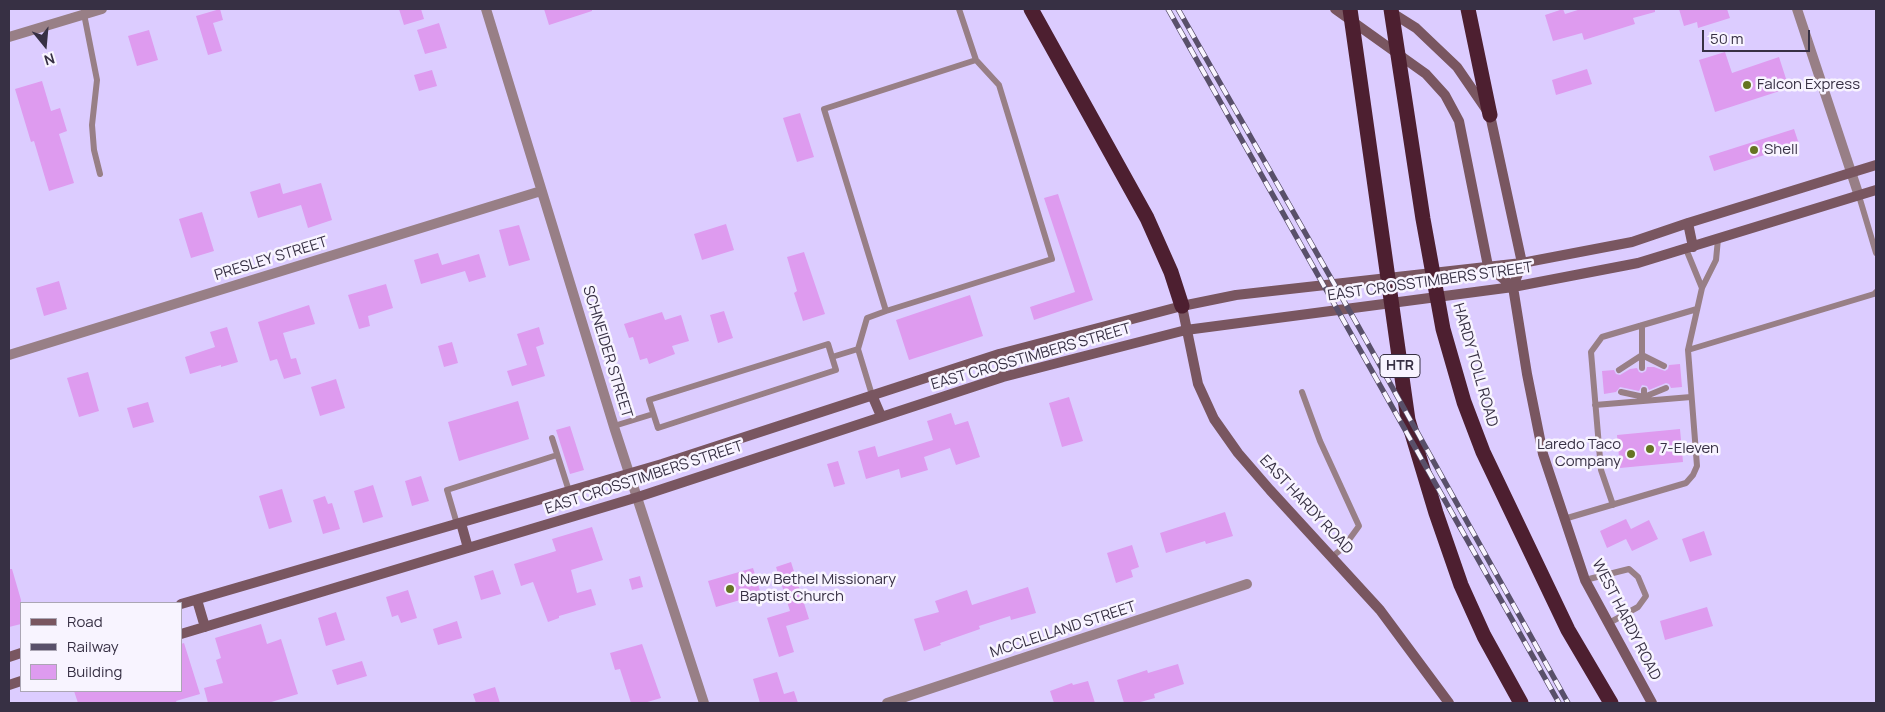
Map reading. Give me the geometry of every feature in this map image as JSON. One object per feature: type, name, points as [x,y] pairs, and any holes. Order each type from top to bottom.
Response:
[{"type":"highway","points":[[1031,9],[1146,218],[1171,272],[1182,306]]},
{"type":"highway","name":"HTR","points":[[1350,9],[1408,420],[1436,513],[1461,585],[1484,636],[1521,703]]},
{"type":"highway","name":"HARDY TOLL ROAD","points":[[1391,9],[1431,265],[1443,329],[1464,402],[1484,452],[1568,630],[1611,703]]},
{"type":"highway","points":[[1468,9],[1490,115]]},
{"type":"main road","points":[[1335,9],[1426,74],[1445,96],[1459,121],[1488,266],[1513,287],[1522,263],[1490,115],[1457,67],[1416,28],[1386,9]]},
{"type":"main road","name":"EAST CROSSTIMBERS STREET","points":[[182,604],[630,474],[1000,354],[1182,306],[1236,294],[1522,263],[1632,242],[1876,165]]},
{"type":"main road","name":"EAST CROSSTIMBERS STREET","points":[[182,634],[638,497],[1003,377],[1186,330],[1513,287],[1638,263],[1876,190]]},
{"type":"main road","points":[[1688,223],[1690,248]]},
{"type":"main road","name":"WEST HARDY ROAD","points":[[1513,287],[1526,374],[1543,454],[1564,519],[1585,580],[1652,703]]},
{"type":"main road","name":"EAST HARDY ROAD","points":[[1182,306],[1198,384],[1214,419],[1238,454],[1333,556],[1380,610],[1450,703]]},
{"type":"main road","points":[[1000,354],[1003,377]]},
{"type":"main road","points":[[872,395],[881,416]]},
{"type":"main road","points":[[459,523],[468,548]]},
{"type":"main road","points":[[197,600],[204,627]]},
{"type":"street","points":[[9,37],[102,9]]},
{"type":"street","name":"SCHNEIDER STREET","points":[[486,9],[614,426],[704,703]]},
{"type":"street","points":[[1797,9],[1858,196]]},
{"type":"street","name":"PRESLEY STREET","points":[[9,356],[541,190]]},
{"type":"street","name":"MCCLELLAND STREET","points":[[887,703],[1247,584]]},
{"type":"lane","points":[[872,395],[858,349],[867,318],[886,310],[1052,259],[999,85],[976,60],[960,9]]},
{"type":"lane","points":[[84,14],[97,80],[92,125],[94,150],[100,174]]},
{"type":"lane","points":[[886,310],[824,109],[976,60]]},
{"type":"lane","points":[[1858,196],[1876,253]]},
{"type":"lane","points":[[1564,519],[1686,483],[1693,475],[1697,466],[1688,350],[1702,288],[1716,260],[1718,239]]},
{"type":"lane","points":[[1690,248],[1702,288]]},
{"type":"lane","points":[[1688,350],[1865,297],[1876,292]]},
{"type":"lane","points":[[1613,505],[1601,470],[1591,352],[1602,337],[1697,309]]},
{"type":"lane","points":[[1642,325],[1642,368]]},
{"type":"lane","points":[[828,344],[832,357],[836,370],[658,428],[649,400],[828,344]]},
{"type":"lane","points":[[832,357],[858,349]]},
{"type":"lane","points":[[1642,354],[1664,366]]},
{"type":"lane","points":[[1619,370],[1642,354]]},
{"type":"lane","points":[[1595,405],[1644,396],[1666,388]]},
{"type":"lane","points":[[1302,392],[1320,441],[1359,526],[1344,548],[1333,556]]},
{"type":"lane","points":[[1621,392],[1644,396],[1692,397]]},
{"type":"lane","points":[[614,426],[653,414]]},
{"type":"lane","points":[[552,438],[569,491]]},
{"type":"lane","points":[[459,523],[446,490],[558,456]]},
{"type":"lane","points":[[1585,580],[1629,569],[1638,577],[1646,596],[1638,607],[1608,624]]},
{"type":"building","points":[[220,9],[223,20],[213,23],[222,51],[208,55],[196,16]]},
{"type":"building","points":[[399,9],[421,9],[424,19],[404,25]]},
{"type":"building","points":[[544,9],[592,9],[592,11],[549,25]]},
{"type":"building","points":[[1563,9],[1565,14],[1581,9],[1655,9],[1655,12],[1633,18],[1635,24],[1584,40],[1582,33],[1553,41],[1545,15]]},
{"type":"building","points":[[1679,9],[1727,9],[1730,18],[1698,28],[1697,22],[1684,26]]},
{"type":"building","points":[[439,23],[447,48],[425,54],[417,30]]},
{"type":"building","points":[[149,30],[158,60],[137,66],[128,36]]},
{"type":"building","name":"Falcon Express","points":[[1725,52],[1732,73],[1779,57],[1789,88],[1715,112],[1699,60]]},
{"type":"building","points":[[1587,69],[1592,84],[1556,95],[1552,80]]},
{"type":"building","points":[[432,70],[437,86],[419,91],[414,75]]},
{"type":"building","points":[[42,81],[51,111],[60,108],[67,131],[59,134],[74,183],[49,191],[34,141],[31,142],[15,89]]},
{"type":"building","points":[[800,113],[814,157],[797,162],[783,118]]},
{"type":"building","name":"Shell","points":[[1794,129],[1799,144],[1714,171],[1709,156]]},
{"type":"building","points":[[280,183],[283,194],[321,183],[332,220],[308,228],[301,205],[258,218],[250,192]]},
{"type":"building","points":[[1058,194],[1093,300],[1034,320],[1030,307],[1075,292],[1044,198]]},
{"type":"building","points":[[202,212],[214,251],[191,258],[179,219]]},
{"type":"building","points":[[726,224],[734,250],[702,260],[694,234]]},
{"type":"building","points":[[519,225],[530,260],[509,266],[499,230]]},
{"type":"building","points":[[804,252],[825,314],[803,321],[794,293],[797,291],[787,257]]},
{"type":"building","points":[[438,253],[442,265],[479,254],[486,277],[469,282],[465,271],[421,284],[414,260]]},
{"type":"building","points":[[59,281],[67,309],[44,316],[36,288]]},
{"type":"building","points":[[386,284],[393,308],[368,316],[370,326],[359,329],[348,295]]},
{"type":"building","points":[[970,295],[983,336],[909,360],[896,320]]},
{"type":"building","points":[[309,305],[315,324],[283,333],[291,359],[296,358],[301,374],[284,379],[277,359],[270,361],[258,322]]},
{"type":"building","points":[[724,311],[733,338],[718,343],[710,315]]},
{"type":"building","points":[[662,312],[665,320],[681,315],[689,341],[672,346],[675,354],[649,364],[647,358],[640,360],[633,337],[629,338],[624,324]]},
{"type":"building","points":[[227,327],[238,362],[190,374],[185,357],[215,347],[210,332]]},
{"type":"building","points":[[539,327],[544,344],[536,347],[545,376],[512,386],[507,371],[527,365],[517,334]]},
{"type":"building","points":[[452,342],[458,363],[444,367],[438,346]]},
{"type":"building","points":[[1680,364],[1682,387],[1671,388],[1666,383],[1649,390],[1647,386],[1642,385],[1639,391],[1620,387],[1616,392],[1604,394],[1602,371],[1614,370],[1616,374],[1620,375],[1630,369],[1637,368],[1642,373],[1646,371],[1647,367],[1654,367],[1665,371],[1669,365]]},
{"type":"building","points":[[88,372],[99,411],[79,417],[67,378]]},
{"type":"building","points":[[336,379],[345,408],[320,416],[311,387]]},
{"type":"building","points":[[1069,397],[1083,441],[1062,447],[1049,403]]},
{"type":"building","points":[[518,401],[529,439],[459,461],[448,422]]},
{"type":"building","points":[[148,402],[154,422],[133,428],[127,408]]},
{"type":"building","points":[[951,413],[955,425],[968,421],[980,457],[956,465],[950,448],[924,457],[928,470],[901,478],[899,469],[866,479],[858,451],[875,446],[878,457],[933,440],[927,421]]},
{"type":"building","points":[[570,426],[584,470],[570,474],[556,430]]},
{"type":"building","name":"7-Eleven","points":[[1680,429],[1683,462],[1620,468],[1617,435]]},
{"type":"building","points":[[838,461],[845,484],[834,487],[827,464]]},
{"type":"building","points":[[421,476],[429,501],[412,506],[405,481]]},
{"type":"building","points":[[373,485],[383,517],[363,523],[354,491]]},
{"type":"building","points":[[282,489],[292,522],[269,529],[259,496]]},
{"type":"building","points":[[325,496],[328,504],[332,503],[340,529],[323,534],[313,500]]},
{"type":"building","points":[[1225,512],[1233,536],[1206,544],[1205,541],[1166,553],[1160,533]]},
{"type":"building","points":[[1626,519],[1631,529],[1649,520],[1658,539],[1632,551],[1626,539],[1607,548],[1600,531]]},
{"type":"building","points":[[592,527],[603,560],[571,570],[577,593],[591,589],[596,605],[559,616],[559,618],[548,622],[533,582],[521,586],[514,564],[556,551],[552,539]]},
{"type":"building","points":[[1704,531],[1712,555],[1690,562],[1682,539]]},
{"type":"building","points":[[1132,545],[1139,567],[1131,570],[1133,577],[1116,583],[1107,553]]},
{"type":"building","points":[[791,562],[809,619],[786,626],[794,652],[779,657],[767,618],[790,611],[776,567]]},
{"type":"building","points":[[753,568],[761,594],[716,607],[708,581]]},
{"type":"building","points":[[9,569],[12,569],[21,600],[20,624],[9,627]]},
{"type":"building","points":[[493,570],[501,594],[481,600],[474,576]]},
{"type":"building","points":[[640,576],[643,587],[632,590],[629,579]]},
{"type":"building","points":[[1028,587],[1036,613],[1011,620],[1010,616],[979,626],[980,629],[940,643],[941,645],[924,651],[914,619],[939,612],[935,601],[967,590],[972,605]]},
{"type":"building","points":[[408,590],[417,618],[401,623],[398,615],[392,617],[386,597]]},
{"type":"building","points":[[1707,607],[1713,626],[1665,640],[1660,621]]},
{"type":"building","points":[[336,612],[345,640],[326,646],[318,618]]},
{"type":"building","points":[[457,621],[462,638],[438,645],[433,629]]},
{"type":"building","points":[[261,624],[267,644],[281,639],[298,694],[268,703],[208,703],[204,688],[223,683],[216,660],[221,658],[215,638]]},
{"type":"building","points":[[184,643],[200,694],[176,701],[177,703],[78,703],[74,692],[182,692],[182,644]]},
{"type":"building","points":[[642,644],[661,698],[644,703],[631,703],[620,669],[615,670],[610,653]]},
{"type":"building","points":[[362,661],[367,676],[337,685],[332,670]]},
{"type":"building","points":[[1178,664],[1184,684],[1154,694],[1155,698],[1137,703],[1124,703],[1117,680],[1147,670],[1148,673]]},
{"type":"building","points":[[777,672],[784,694],[794,691],[798,703],[760,703],[753,679]]},
{"type":"building","points":[[1088,681],[1095,703],[1054,703],[1050,691],[1072,683],[1073,685]]},
{"type":"building","points":[[495,687],[500,703],[476,703],[473,694]]},
{"type":"railway","points":[[1168,9],[1559,703]]},
{"type":"railway","points":[[1178,9],[1357,324],[1568,703]]},
{"type":"place","name":"Falcon Express","points":[[1747,85]]},
{"type":"place","name":"Shell","points":[[1754,150]]},
{"type":"place","name":"7-Eleven","points":[[1650,449]]},
{"type":"place","name":"Laredo Taco Company","points":[[1631,454]]},
{"type":"place","name":"New Bethel Missionary Baptist Church","points":[[730,589]]}]
